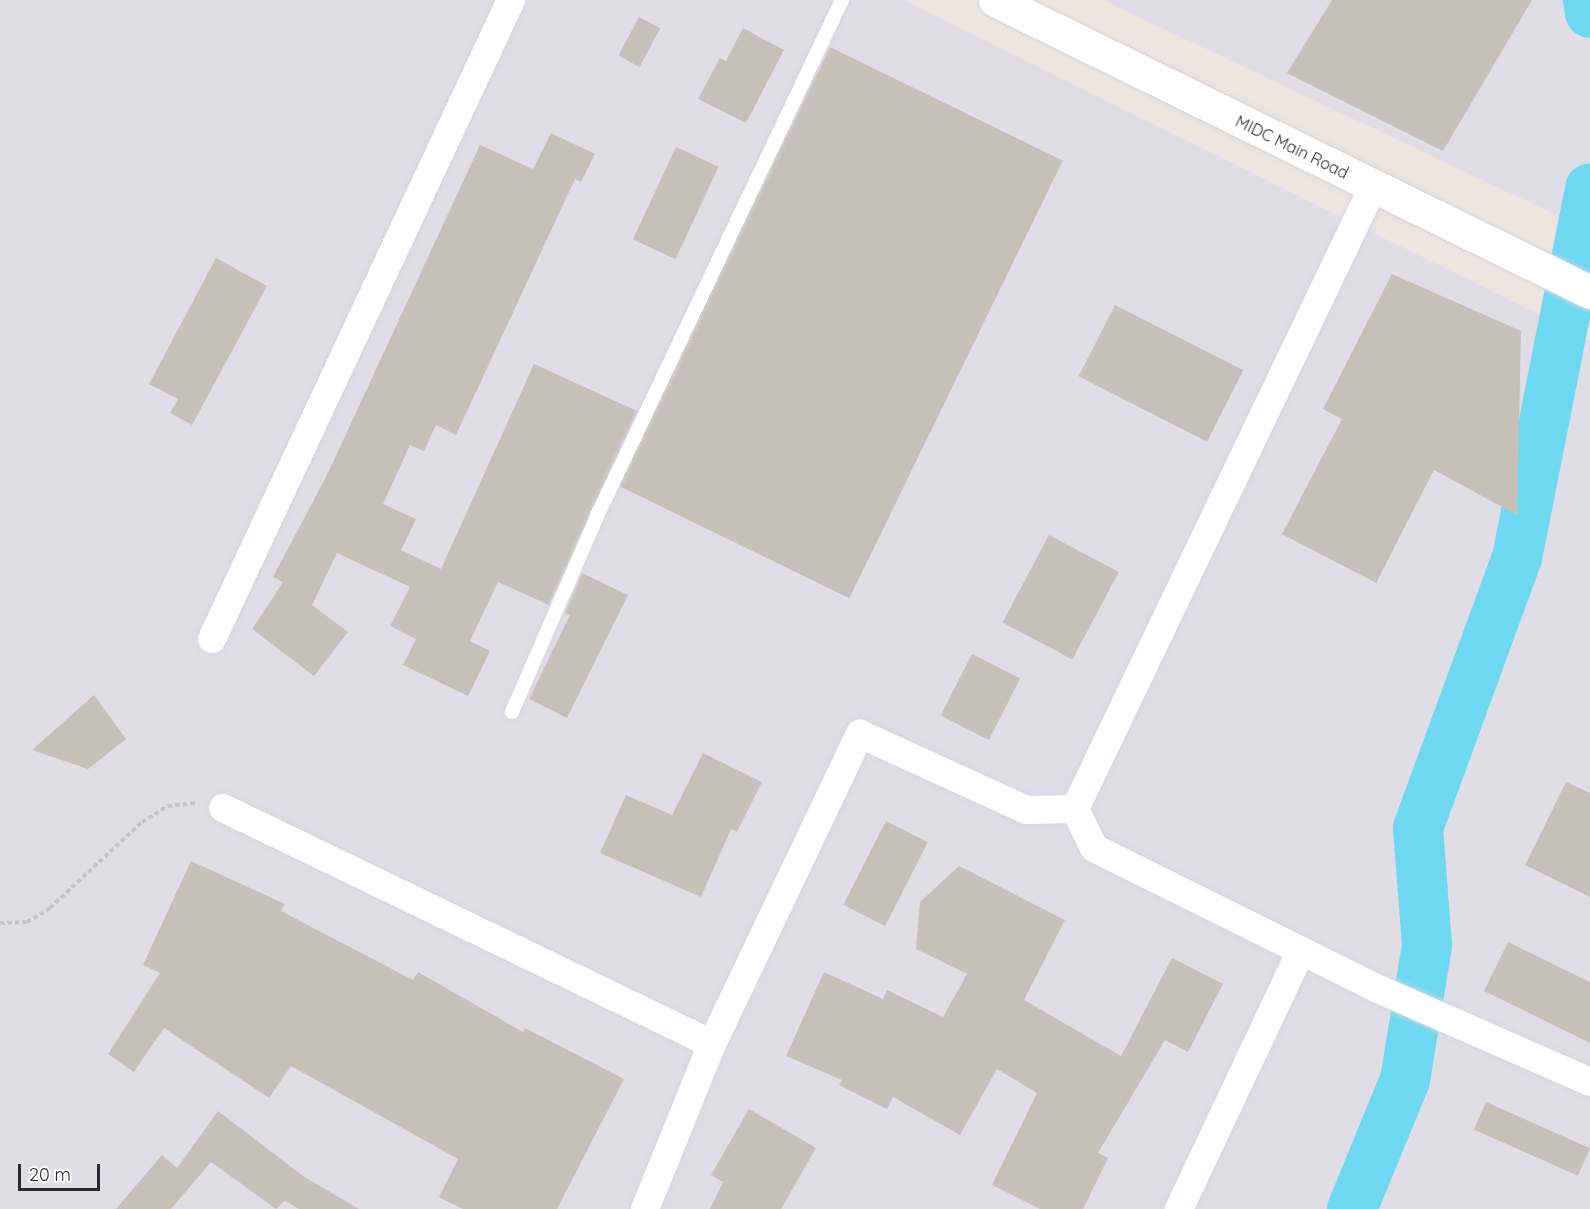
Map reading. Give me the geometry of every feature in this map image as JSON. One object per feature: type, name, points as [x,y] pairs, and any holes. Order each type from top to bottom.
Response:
[{"type":"street","points":[[212,639],[512,0]]},
{"type":"street","name":"MIDC Main Road","points":[[995,0],[1537,268],[1590,292]]},
{"type":"street","points":[[1075,809],[1373,187]]},
{"type":"street","points":[[645,1209],[712,1044],[860,734],[1027,810],[1075,809]]},
{"type":"street","points":[[224,808],[712,1044]]},
{"type":"street","points":[[1075,809],[1094,848],[1376,988],[1590,1082]]},
{"type":"street","points":[[1179,1209],[1301,951]]},
{"type":"lane","points":[[512,712],[598,514],[842,0]]},
{"type":"path","points":[[0,923],[27,922],[50,908],[142,822],[168,806],[195,803],[224,808]]},
{"type":"shaded area","points":[[0,0],[903,0],[1590,340],[1590,1209],[0,1209]]},
{"type":"shaded area","points":[[1103,0],[1590,0],[1590,231]]},
{"type":"building","points":[[1332,0],[1532,0],[1443,151],[1287,73]]},
{"type":"building","points":[[639,17],[660,28],[640,67],[618,56]]},
{"type":"building","points":[[743,28],[784,50],[746,123],[698,99],[720,58],[726,61]]},
{"type":"building","points":[[830,47],[1063,161],[849,598],[617,485]]},
{"type":"building","points":[[551,133],[595,154],[581,182],[575,179],[456,435],[436,425],[424,451],[410,445],[383,504],[416,519],[401,550],[441,569],[534,364],[637,411],[549,605],[498,582],[470,641],[490,651],[468,696],[403,665],[416,639],[390,626],[410,587],[337,553],[312,605],[348,632],[314,676],[252,629],[283,582],[273,577],[327,475],[480,145],[533,169]]},
{"type":"building","points":[[676,147],[719,167],[675,259],[633,239]]},
{"type":"building","points":[[216,258],[267,286],[192,425],[170,413],[178,399],[149,384]]},
{"type":"building","points":[[1392,274],[1521,331],[1517,515],[1434,470],[1376,583],[1282,534],[1342,419],[1323,409]]},
{"type":"building","points":[[1115,305],[1243,370],[1207,442],[1079,376]]},
{"type":"building","points":[[1049,535],[1119,572],[1072,660],[1003,622]]},
{"type":"building","points":[[582,573],[628,595],[567,718],[529,699],[570,615],[565,613]]},
{"type":"building","points":[[972,654],[1020,679],[989,740],[941,715]]},
{"type":"building","points":[[94,695],[126,739],[88,769],[32,750]]},
{"type":"building","points":[[703,753],[762,782],[737,832],[731,829],[701,897],[600,853],[626,795],[672,815]]},
{"type":"building","points":[[1566,782],[1590,793],[1590,897],[1525,865]]},
{"type":"building","points":[[886,821],[928,842],[885,926],[843,905]]},
{"type":"building","points":[[191,861],[285,904],[281,911],[413,980],[418,972],[523,1032],[525,1028],[624,1079],[557,1209],[463,1209],[439,1197],[458,1159],[291,1066],[269,1098],[164,1028],[134,1072],[108,1054],[160,973],[143,965]]},
{"type":"building","points":[[959,866],[1065,920],[1024,1000],[1121,1056],[1172,958],[1223,984],[1188,1052],[1165,1040],[1098,1153],[1108,1158],[1083,1209],[1040,1209],[992,1185],[1037,1093],[997,1069],[960,1135],[893,1097],[887,1109],[839,1085],[842,1080],[786,1056],[824,972],[883,999],[887,990],[943,1017],[967,974],[916,949],[920,902]]},
{"type":"building","points":[[1508,942],[1590,982],[1590,1043],[1484,991]]},
{"type":"building","points":[[1486,1102],[1590,1148],[1578,1176],[1474,1129]]},
{"type":"building","points":[[749,1109],[816,1148],[781,1209],[710,1209],[723,1182],[711,1175]]},
{"type":"building","points":[[218,1111],[303,1176],[359,1209],[299,1209],[285,1201],[276,1209],[211,1162],[171,1209],[116,1209],[162,1155],[177,1168]]},
{"type":"waterway","points":[[1588,0],[1590,13]]},
{"type":"waterway","points":[[1352,1209],[1405,1080],[1427,945],[1418,828],[1517,558],[1590,188]]}]
